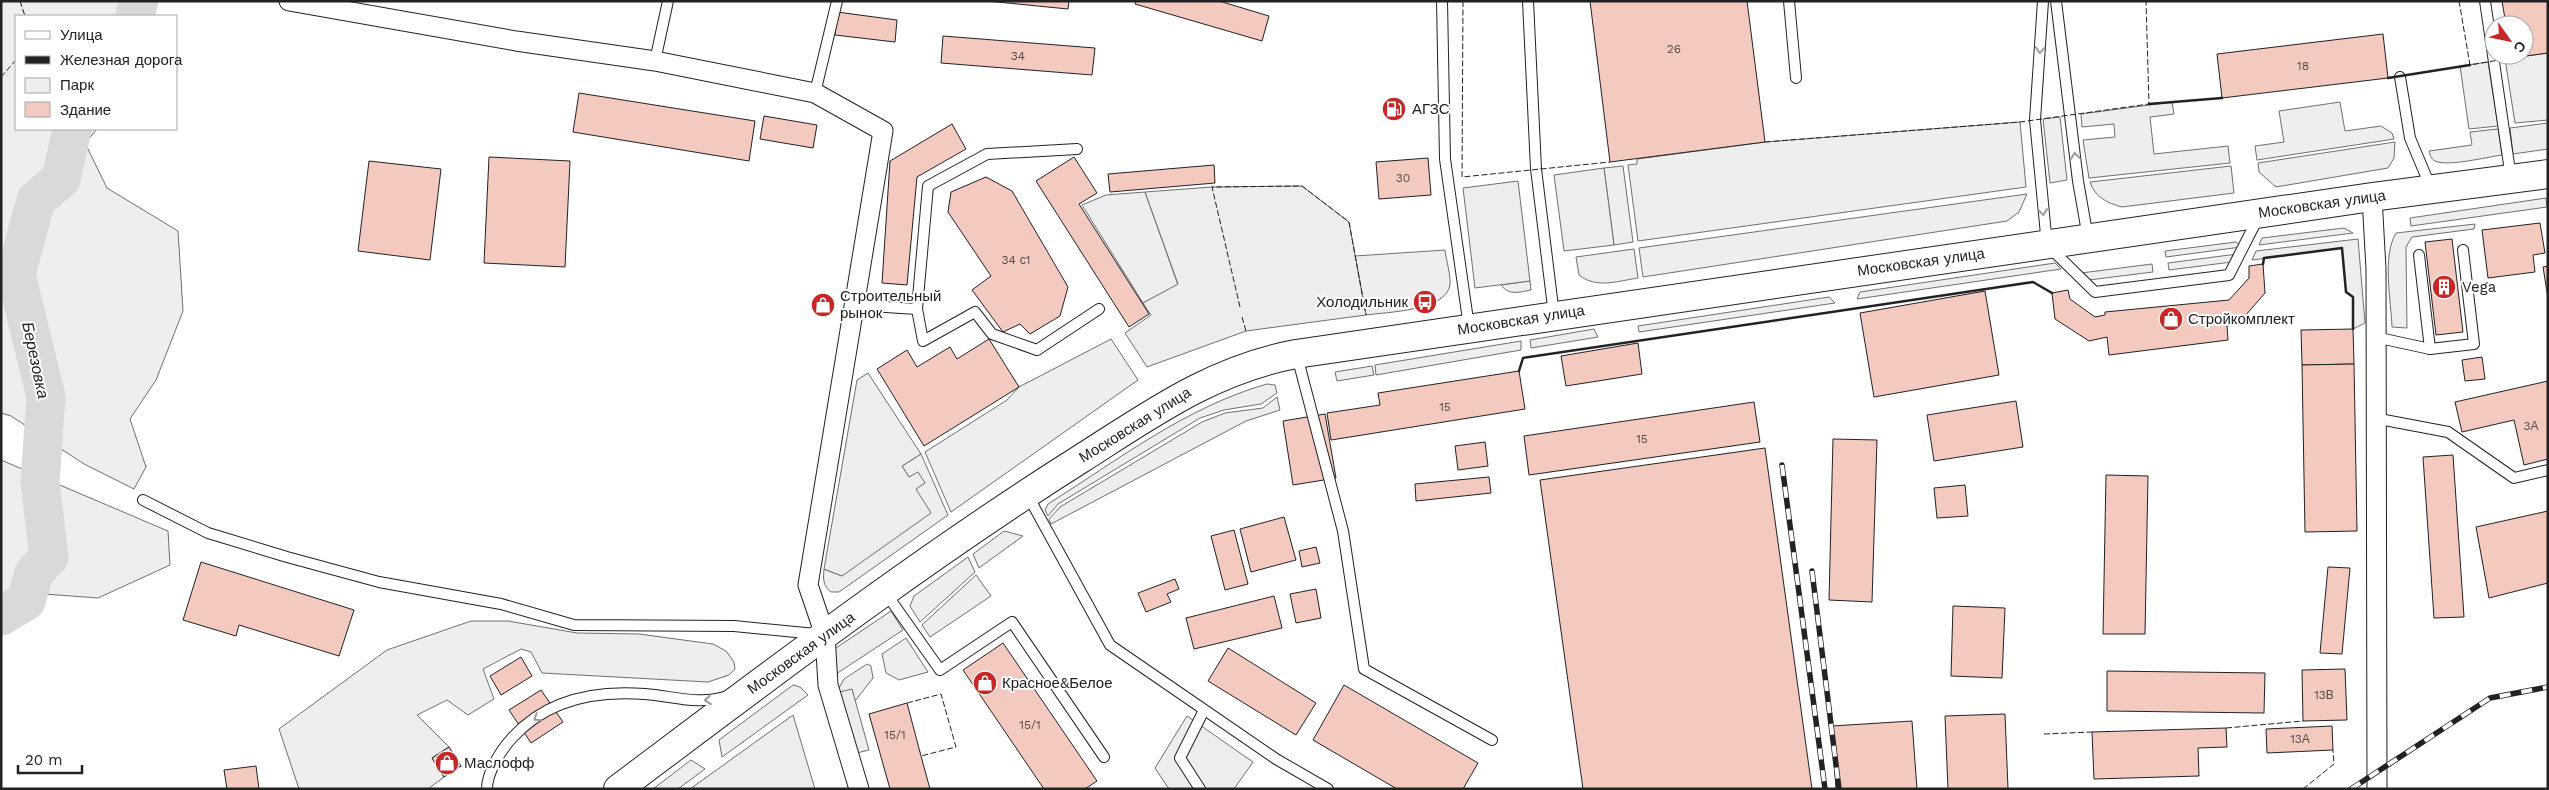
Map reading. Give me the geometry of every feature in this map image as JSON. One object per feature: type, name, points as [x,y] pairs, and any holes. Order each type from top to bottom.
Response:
[{"type":"main road","name":"Московская улица","points":[[618,789],[825,635],[1027,493],[1196,387],[1245,366],[1296,354],[1554,315],[2047,245],[2372,196],[2548,174]]},
{"type":"street","points":[[289,1],[516,41],[655,61],[815,93],[883,131],[808,586],[825,635],[828,685],[859,789]]},
{"type":"street","points":[[2372,196],[2376,270],[2374,418],[2377,789]]},
{"type":"lane","points":[[655,61],[668,1]]},
{"type":"lane","points":[[815,93],[837,1]]},
{"type":"lane","points":[[1442,1],[1445,159],[1469,328]]},
{"type":"lane","points":[[1528,1],[1536,169],[1554,315]]},
{"type":"lane","points":[[1790,1],[1796,78]]},
{"type":"lane","points":[[2044,1],[2035,120],[2047,245],[2095,292],[2229,275],[2261,212]]},
{"type":"lane","points":[[2056,1],[2078,181],[2088,239]]},
{"type":"lane","points":[[2485,1],[2512,179]]},
{"type":"lane","points":[[2400,77],[2410,138],[2431,188]]},
{"type":"lane","points":[[1077,149],[987,154],[928,186],[917,309],[923,341],[975,312],[992,334],[1037,350],[1099,309]]},
{"type":"lane","points":[[2375,337],[2430,349],[2474,344],[2463,250]]},
{"type":"lane","points":[[2419,255],[2430,349]]},
{"type":"lane","points":[[854,305],[917,309]]},
{"type":"lane","points":[[1296,354],[1343,531],[1364,669],[1492,740]]},
{"type":"lane","points":[[2374,418],[2448,432],[2514,478],[2548,470]]},
{"type":"lane","points":[[1027,493],[1110,645],[1276,759],[1328,789]]},
{"type":"lane","points":[[143,500],[208,533],[287,557],[379,582],[501,604],[574,625],[734,626],[825,635]]},
{"type":"lane","points":[[886,592],[940,670],[1012,622],[1104,757]]},
{"type":"lane","points":[[487,789],[487,783],[496,761],[521,728],[552,707],[568,700],[584,695],[644,694],[694,702],[720,699],[755,687]]},
{"type":"lane","points":[[1200,789],[1180,758],[1204,710]]},
{"type":"green space","points":[[1,1],[128,1],[128,15],[15,15],[15,130],[96,130],[85,143],[107,188],[178,231],[183,311],[156,380],[130,419],[146,467],[134,489],[84,464],[11,416],[1,413]]},
{"type":"green space","points":[[2548,53],[2548,120],[2515,123],[2506,65],[2534,65],[2534,55]]},
{"type":"green space","points":[[2484,63],[2484,65],[2488,65],[2498,126],[2469,129],[2460,66]]},
{"type":"green space","points":[[2172,102],[2174,114],[2150,117],[2154,154],[2228,146],[2230,163],[2089,178],[2083,140],[2115,137],[2114,124],[2082,127],[2081,114]]},
{"type":"green space","points":[[2340,102],[2345,131],[2381,126],[2392,133],[2394,139],[2257,160],[2255,146],[2284,142],[2279,111]]},
{"type":"green space","points":[[2060,117],[2067,180],[2050,183],[2043,119]]},
{"type":"green space","points":[[2020,122],[2026,187],[1638,241],[1628,165],[1637,164],[1637,159],[1765,142]]},
{"type":"green space","points":[[2548,123],[2548,149],[2513,154],[2510,128]]},
{"type":"green space","points":[[2498,129],[2502,155],[2468,161],[2441,163],[2435,161],[2430,155],[2429,151],[2472,145],[2470,132]]},
{"type":"green space","points":[[2395,142],[2394,158],[2388,168],[2276,187],[2259,172],[2258,163]]},
{"type":"green space","points":[[1623,166],[1633,242],[1614,245],[1604,168]]},
{"type":"green space","points":[[2231,166],[2234,193],[2122,207],[2102,199],[2095,192],[2090,182]]},
{"type":"green space","points":[[1145,192],[1178,285],[1143,303],[1082,205],[1106,195]]},
{"type":"green space","points":[[2027,194],[2019,212],[2007,221],[1643,277],[1639,248]]},
{"type":"green space","points":[[2546,198],[2547,207],[2411,226],[2410,218]]},
{"type":"green space","points":[[2475,224],[2474,229],[2412,237],[2406,247],[2407,328],[2392,327],[2388,266],[2389,254],[2396,233]]},
{"type":"green space","points":[[2344,228],[2353,233],[2259,245],[2262,238]]},
{"type":"green space","points":[[2358,239],[2365,323],[2353,329],[2353,297],[2346,292],[2342,248],[2252,260],[2256,251]]},
{"type":"green space","points":[[2236,242],[2241,247],[2166,257],[2165,251]]},
{"type":"green space","points":[[1634,249],[1638,278],[1600,283],[1593,282],[1579,275],[1576,257]]},
{"type":"green space","points":[[1445,250],[1450,277],[1450,285],[1446,294],[1438,300],[1414,309],[1366,315],[1355,256]]},
{"type":"green space","points":[[2237,254],[2232,262],[2169,270],[2168,263]]},
{"type":"green space","points":[[2055,263],[2061,269],[1857,299],[1860,292]]},
{"type":"green space","points":[[2152,264],[2153,272],[2089,280],[2081,273]]},
{"type":"green space","points":[[1530,281],[1531,290],[1519,292],[1508,291],[1501,285]]},
{"type":"green space","points":[[1829,297],[1835,303],[1639,332],[1638,326]]},
{"type":"green space","points":[[1594,329],[1598,337],[1531,348],[1530,340]]},
{"type":"green space","points":[[1111,339],[1138,380],[951,512],[925,452],[1007,400],[1019,387]]},
{"type":"green space","points":[[1521,341],[1521,350],[1376,375],[1375,365]]},
{"type":"green space","points":[[1372,366],[1374,375],[1337,381],[1335,372]]},
{"type":"green space","points":[[1267,384],[1275,385],[1277,393],[1261,404],[1224,410],[1200,418],[1058,504],[1048,516],[1045,510],[1048,504],[1153,436],[1208,406]]},
{"type":"green space","points":[[1277,397],[1280,410],[1246,421],[1051,524],[1049,519],[1060,507],[1202,422],[1225,413],[1263,408]]},
{"type":"green space","points":[[921,454],[948,515],[839,592],[831,592],[824,582],[824,569],[842,576],[916,488],[925,483],[909,477],[902,466]]},
{"type":"green space","points":[[1,460],[168,531],[170,565],[98,598],[31,593],[1,597]]},
{"type":"green space","points":[[1004,531],[1023,536],[979,568],[973,554]]},
{"type":"green space","points":[[968,557],[975,572],[920,622],[910,606],[914,596]]},
{"type":"green space","points":[[976,575],[991,596],[930,637],[922,625]]},
{"type":"green space","points":[[471,621],[508,621],[577,633],[639,634],[713,644],[726,651],[734,662],[735,669],[729,675],[708,682],[542,673],[531,652],[521,649],[483,669],[494,699],[468,715],[447,700],[417,715],[449,747],[432,758],[444,777],[428,789],[299,789],[279,729],[387,650]]},
{"type":"green space","points":[[906,638],[928,672],[899,680],[886,673],[882,654]]},
{"type":"green space","points":[[867,664],[871,666],[873,678],[855,701],[852,690],[840,692],[839,688],[844,679]]},
{"type":"green space","points":[[793,685],[800,687],[808,695],[722,757],[719,740]]},
{"type":"green space","points":[[691,760],[705,769],[678,789],[653,789]]},
{"type":"shaded area","points":[[1604,168],[1614,245],[1564,251],[1554,175]]},
{"type":"shaded area","points":[[1518,181],[1530,281],[1475,288],[1463,188]]},
{"type":"shaded area","points":[[1302,186],[1349,222],[1366,315],[1246,331],[1147,367],[1125,333],[1151,315],[1143,303],[1178,284],[1145,192],[1212,187]]},
{"type":"shaded area","points":[[868,373],[921,454],[902,466],[909,477],[918,472],[925,483],[916,489],[931,513],[842,576],[824,569],[857,380]]},
{"type":"shaded area","points":[[891,611],[903,630],[833,676],[833,650]]},
{"type":"shaded area","points":[[852,689],[869,750],[857,753],[840,692]]},
{"type":"shaded area","points":[[793,715],[815,789],[690,789]]},
{"type":"shaded area","points":[[1187,716],[1253,762],[1234,789],[1169,789],[1155,768]]},
{"type":"building","points":[[987,1],[1069,1],[1068,9]]},
{"type":"building","points":[[1136,1],[1219,1],[1269,16],[1262,41],[1135,4]]},
{"type":"building","points":[[1590,1],[1747,1],[1765,142],[1610,162]]},
{"type":"building","points":[[2502,1],[2548,1],[2548,53],[2534,55],[2534,15],[2504,15]]},
{"type":"building","points":[[837,12],[897,20],[895,42],[835,35]]},
{"type":"building","points":[[2383,34],[2388,78],[2222,98],[2217,54]]},
{"type":"building","points":[[943,36],[1095,48],[1092,75],[941,63]]},
{"type":"building","points":[[579,93],[755,121],[749,161],[573,132]]},
{"type":"building","points":[[764,116],[817,125],[813,148],[760,139]]},
{"type":"building","points":[[952,124],[966,149],[917,177],[907,285],[882,283],[890,161]]},
{"type":"building","points":[[489,157],[570,161],[565,267],[484,263]]},
{"type":"building","points":[[1074,157],[1097,193],[1079,204],[1149,314],[1129,327],[1036,181]]},
{"type":"building","points":[[1428,158],[1431,195],[1379,199],[1376,162]]},
{"type":"building","points":[[369,161],[441,169],[430,260],[358,251]]},
{"type":"building","points":[[1214,165],[1215,183],[1110,192],[1108,174]]},
{"type":"building","points":[[986,177],[1012,191],[1068,287],[1060,316],[1030,334],[1020,324],[1003,332],[972,290],[991,276],[948,212],[951,192]]},
{"type":"building","points":[[2540,223],[2545,253],[2533,255],[2535,272],[2488,278],[2482,230]]},
{"type":"building","name":"Vega","points":[[2452,239],[2463,332],[2436,335],[2425,242]]},
{"type":"building","points":[[2263,264],[2265,293],[2238,324],[2227,326],[2228,340],[2109,355],[2107,337],[2089,341],[2055,319],[2052,293],[2068,290],[2070,299],[2095,317],[2105,315],[2105,312],[2229,300],[2249,278],[2249,266]]},
{"type":"building","points":[[2548,266],[2548,298],[2543,267]]},
{"type":"building","points":[[1985,291],[1999,375],[1874,397],[1860,313]]},
{"type":"building","points":[[2353,329],[2354,364],[2302,365],[2301,330]]},
{"type":"building","points":[[989,339],[1019,387],[924,446],[877,369],[907,350],[917,367],[950,347],[957,359]]},
{"type":"building","points":[[1638,343],[1642,374],[1566,386],[1561,356]]},
{"type":"building","points":[[2482,357],[2485,379],[2465,381],[2462,360]]},
{"type":"building","points":[[2354,364],[2357,531],[2305,532],[2302,365]]},
{"type":"building","points":[[1519,371],[1525,409],[1331,440],[1327,413],[1380,405],[1378,393]]},
{"type":"building","points":[[2548,381],[2548,459],[2524,465],[2514,420],[2462,432],[2455,402]]},
{"type":"building","points":[[2016,401],[2023,447],[1934,461],[1927,415]]},
{"type":"building","points":[[1754,402],[1760,442],[1529,475],[1524,436]]},
{"type":"building","points":[[1325,414],[1336,478],[1293,485],[1283,421]]},
{"type":"building","points":[[1833,439],[1877,440],[1872,602],[1829,600]]},
{"type":"building","points":[[1485,442],[1488,466],[1458,470],[1455,446]]},
{"type":"building","points":[[1765,448],[1812,789],[1583,789],[1540,480]]},
{"type":"building","points":[[2453,455],[2464,617],[2434,618],[2423,457]]},
{"type":"building","points":[[2106,475],[2148,476],[2145,634],[2103,634]]},
{"type":"building","points":[[1489,477],[1491,493],[1416,501],[1415,484]]},
{"type":"building","points":[[1965,485],[1968,516],[1937,518],[1934,488]]},
{"type":"building","points":[[2548,511],[2548,583],[2489,598],[2476,527]]},
{"type":"building","points":[[1284,517],[1296,560],[1251,572],[1240,529]]},
{"type":"building","points":[[1234,530],[1248,584],[1225,590],[1211,536]]},
{"type":"building","points":[[1316,547],[1320,563],[1302,567],[1299,551]]},
{"type":"building","points":[[201,562],[354,610],[339,656],[239,625],[236,636],[183,620]]},
{"type":"building","points":[[2328,567],[2350,568],[2342,654],[2320,653]]},
{"type":"building","points":[[1175,579],[1179,589],[1167,594],[1171,602],[1146,612],[1138,593]]},
{"type":"building","points":[[1316,589],[1321,618],[1296,623],[1290,594]]},
{"type":"building","points":[[1274,596],[1282,628],[1194,649],[1186,618]]},
{"type":"building","points":[[1953,606],[2005,608],[2002,678],[1951,676]]},
{"type":"building","points":[[1003,643],[1097,781],[1085,789],[1044,789],[963,670]]},
{"type":"building","points":[[1228,648],[1316,703],[1296,735],[1208,681]]},
{"type":"building","points":[[521,657],[532,676],[501,695],[490,676]]},
{"type":"building","points":[[2345,669],[2347,720],[2303,721],[2302,670]]},
{"type":"building","points":[[2107,671],[2265,673],[2264,713],[2107,711]]},
{"type":"building","points":[[1344,685],[1478,763],[1463,789],[1397,789],[1313,740]]},
{"type":"building","points":[[541,690],[563,722],[531,743],[509,710]]},
{"type":"building","points":[[907,703],[930,789],[890,789],[869,714]]},
{"type":"building","points":[[2005,714],[2008,789],[1948,789],[1945,716]]},
{"type":"building","points":[[1912,721],[1917,789],[1836,789],[1832,726]]},
{"type":"building","points":[[2332,726],[2333,750],[2267,753],[2266,729]]},
{"type":"building","points":[[2226,728],[2227,747],[2198,748],[2199,776],[2094,779],[2092,732]]},
{"type":"building","points":[[449,747],[461,766],[444,777],[432,758]]},
{"type":"building","points":[[256,766],[259,789],[227,789],[224,770]]},
{"type":"waterway","name":"Березовка","points":[[135,15],[139,1]]},
{"type":"waterway","name":"Березовка","points":[[1,616],[26,601],[34,573],[49,557],[40,482],[46,397],[16,274],[36,200],[61,179],[72,130]]},
{"type":"railway","points":[[1782,465],[1825,789]]},
{"type":"railway","points":[[1812,571],[1839,789]]},
{"type":"railway","points":[[2351,789],[2490,698],[2548,687]]},
{"type":"fence","points":[[20,1],[25,15]]},
{"type":"fence","points":[[1463,1],[1462,177],[1610,162]]},
{"type":"fence","points":[[1765,142],[2020,122],[2149,104],[2146,1]]},
{"type":"fence","points":[[2459,1],[2470,65],[2484,63]]},
{"type":"fence","points":[[1,77],[15,61]]},
{"type":"fence","points":[[1240,307],[1212,187],[1302,186],[1349,222],[1366,315]]},
{"type":"fence","points":[[1242,317],[1246,331]]},
{"type":"fence","points":[[907,703],[941,694],[956,747],[921,756]]},
{"type":"fence","points":[[2226,728],[2303,721]]},
{"type":"fence","points":[[2044,734],[2092,732]]},
{"type":"fence","points":[[2303,789],[2334,764],[2333,750]]},
{"type":"wall","points":[[2388,78],[2470,65]]},
{"type":"wall","points":[[2149,104],[2222,98]]},
{"type":"wall","points":[[2263,264],[2264,258],[2342,248],[2346,292],[2353,297],[2353,329]]},
{"type":"wall","points":[[1519,371],[1523,358],[2033,282],[2052,293]]},
{"type":"place","name":"АГЗС","points":[[1394,109]]},
{"type":"place","name":"Vega","points":[[2444,287]]},
{"type":"place","name":"Холодильник","points":[[1425,302]]},
{"type":"place","name":"Строительный рынок","points":[[823,305]]},
{"type":"place","name":"Стройкомплект","points":[[2171,319]]},
{"type":"place","name":"Красное&Белое","points":[[985,683]]},
{"type":"place","name":"Маслофф","points":[[447,763]]}]
